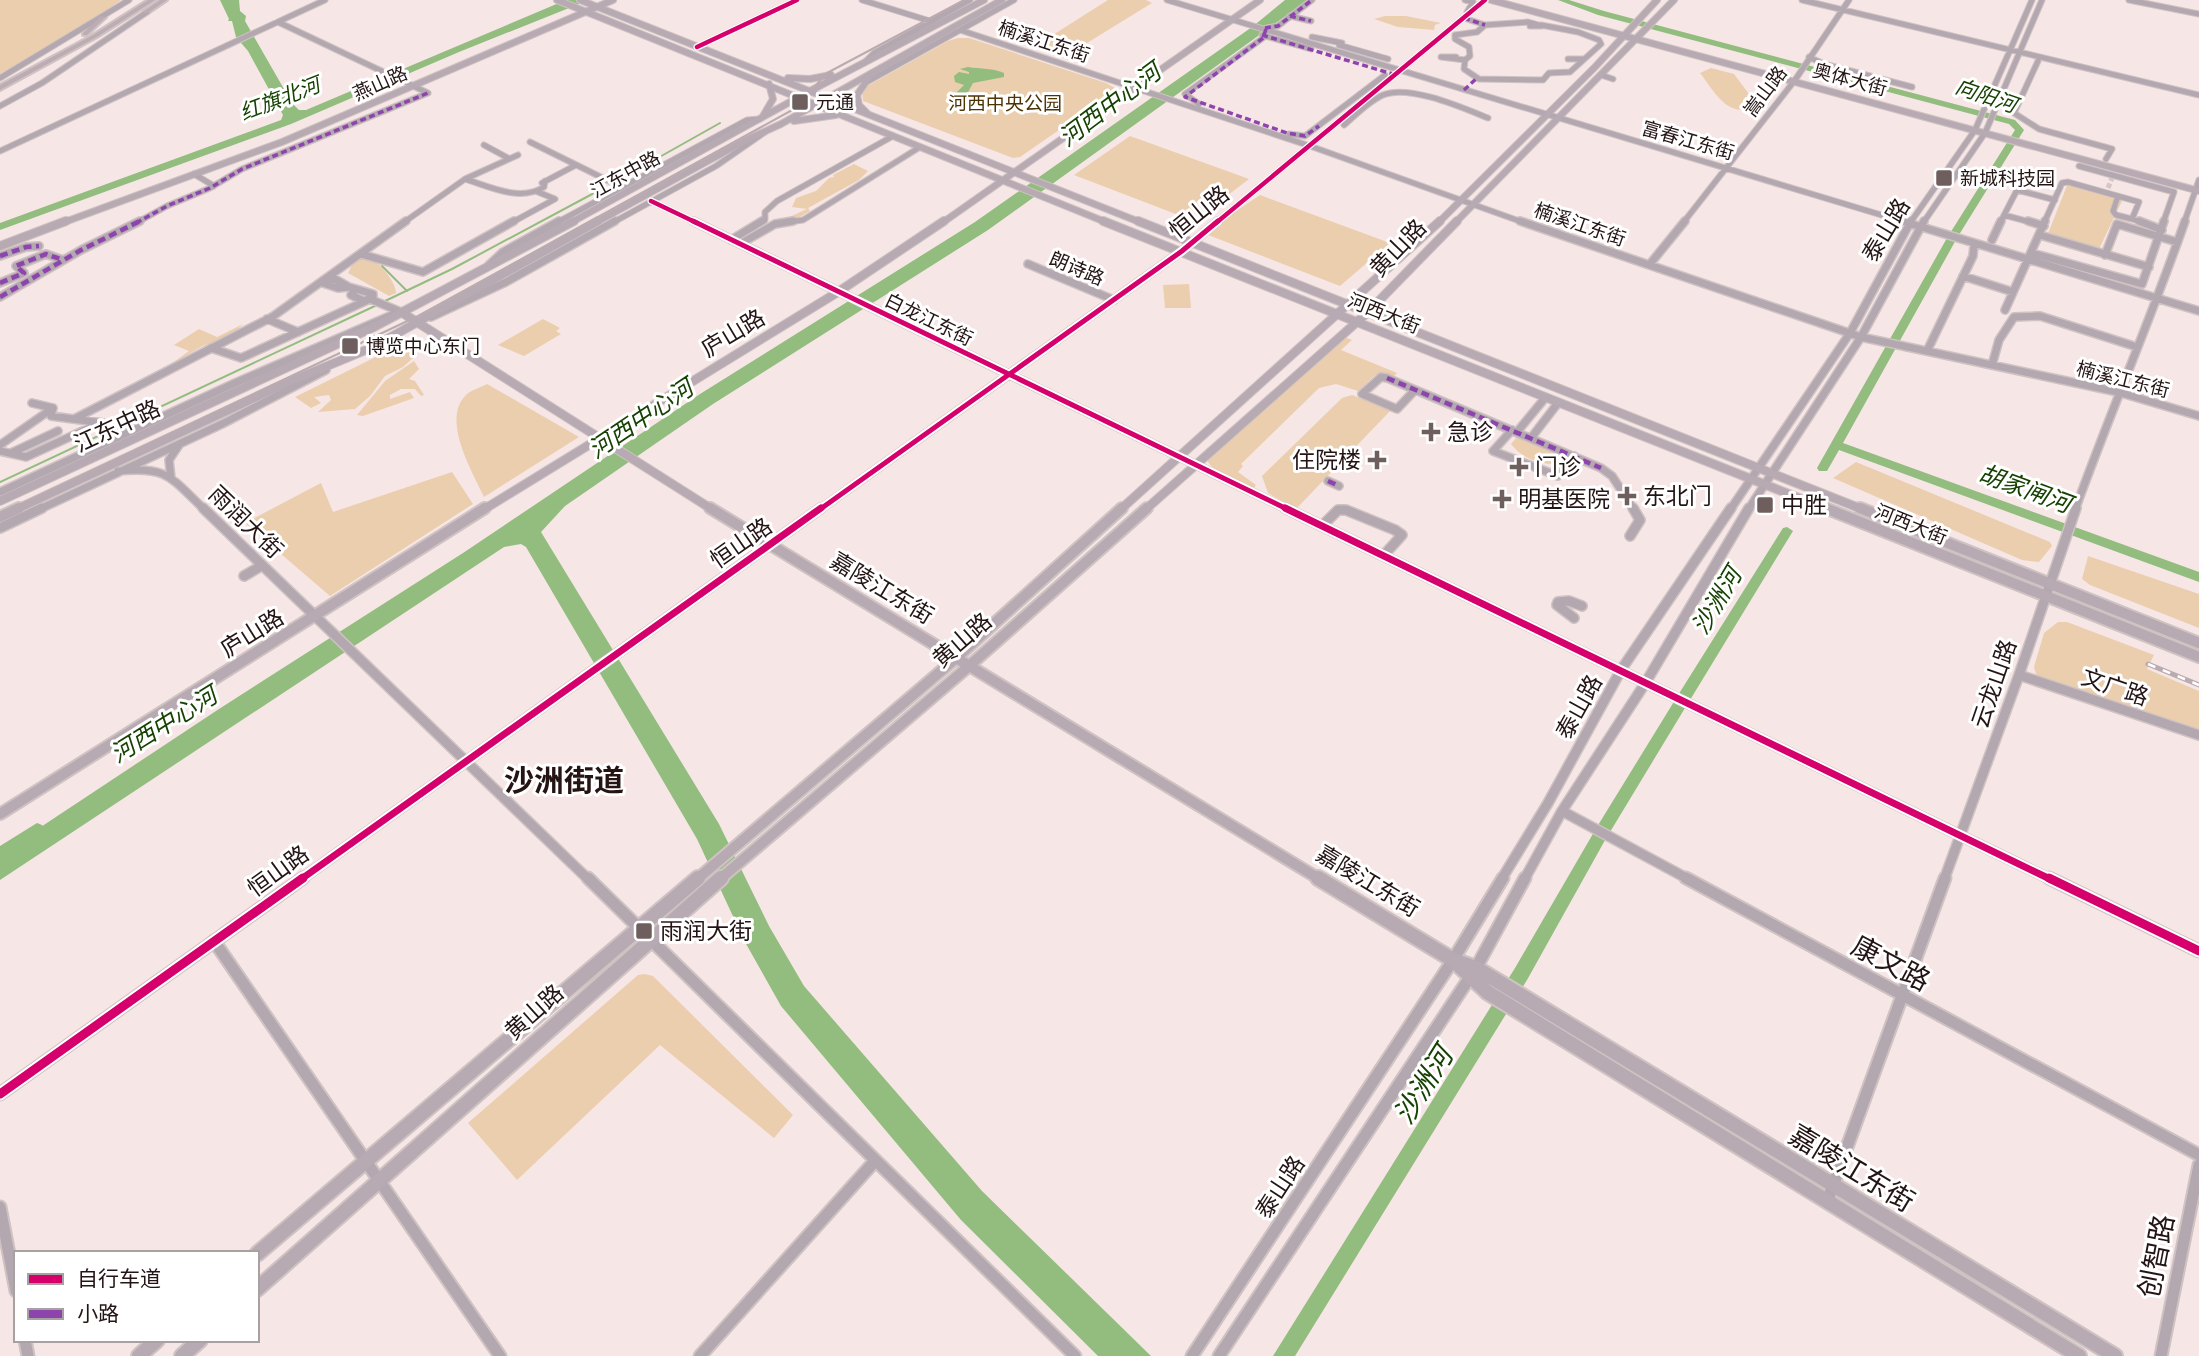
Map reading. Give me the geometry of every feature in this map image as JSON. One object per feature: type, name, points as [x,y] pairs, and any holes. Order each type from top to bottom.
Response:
[{"type":"highway","points":[[0,80],[85,34],[138,0]]},
{"type":"highway","points":[[0,88],[95,36],[152,0]]},
{"type":"highway","points":[[95,36],[147,12],[164,0]]},
{"type":"highway","points":[[85,34],[103,17]]},
{"type":"main road","name":"河西大街","points":[[580,0],[2199,643]]},
{"type":"main road","name":"燕山路","points":[[1,243],[275,138],[595,4],[613,0]]},
{"type":"main road","name":"江东中路","points":[[0,501],[243,389],[401,312],[488,265],[511,256],[810,91],[984,0]]},
{"type":"main road","name":"江东中路","points":[[0,517],[284,384],[330,368],[422,321],[457,299],[746,140],[781,124],[1002,0]]},
{"type":"main road","name":"庐山路","points":[[0,814],[597,438],[838,292],[1004,182],[1261,0]]},
{"type":"main road","name":"奥体大街","points":[[1491,0],[1982,126],[2198,186]]},
{"type":"main road","name":"奥体大街","points":[[1511,0],[1625,34]]},
{"type":"main road","name":"黄山路","points":[[259,1253],[955,659],[1178,455],[1462,202],[1548,116],[1657,0]]},
{"type":"main road","name":"黄山路","points":[[259,1287],[650,939],[968,667],[1193,464],[1367,313],[1674,0]]},
{"type":"main road","name":"河西大街","points":[[559,1],[769,84],[1004,182],[2199,659]]},
{"type":"main road","points":[[771,76],[810,79],[853,68]]},
{"type":"main road","points":[[870,116],[856,98],[872,71]]},
{"type":"main road","name":"燕山路","points":[[1,243],[282,142],[407,82]]},
{"type":"main road","points":[[761,118],[773,99],[769,84]]},
{"type":"main road","points":[[781,124],[824,115],[847,117]]},
{"type":"main road","name":"奥体大街","points":[[2050,147],[2114,174],[2198,186]]},
{"type":"main road","name":"嘉陵江东街","points":[[401,312],[422,321],[615,450],[968,667],[1472,973],[1497,981],[1520,1004],[1826,1202],[2079,1356]]},
{"type":"main road","points":[[2146,621],[2199,636]]},
{"type":"main road","name":"嘉陵江东街","points":[[1472,973],[1487,992],[1520,1004],[1832,1185],[2115,1356]]},
{"type":"main road","points":[[139,1356],[155,1342]]},
{"type":"main road","points":[[182,1356],[198,1342]]},
{"type":"street","points":[[0,80],[130,0]]},
{"type":"street","points":[[0,151],[325,0]]},
{"type":"street","points":[[696,47],[797,0]]},
{"type":"street","points":[[862,0],[930,22]]},
{"type":"street","name":"江东中路","points":[[864,62],[874,53],[970,0]]},
{"type":"street","points":[[865,83],[1014,0]]},
{"type":"street","name":"富春江东街","points":[[1167,0],[1331,48],[1399,73],[1729,168],[1914,227],[2199,311]]},
{"type":"street","points":[[1312,0],[1278,26],[1266,30],[1263,37],[1185,97],[1301,136],[1323,123],[1385,75]]},
{"type":"street","points":[[1419,50],[1469,10],[1473,2],[1465,0]]},
{"type":"street","name":"恒山路","points":[[0,1094],[466,759],[770,546],[1182,251],[1310,146],[1341,124],[1485,0]]},
{"type":"street","points":[[1802,0],[2199,95]]},
{"type":"street","name":"嵩山路","points":[[1650,264],[1729,168],[1766,115],[1797,78],[1849,0]]},
{"type":"street","name":"泰山路","points":[[1982,126],[1985,107],[2032,0]]},
{"type":"street","name":"泰山路","points":[[1192,1356],[1453,960],[1548,803],[1621,670],[1752,480],[1850,333],[1914,227],[1995,110],[2042,0]]},
{"type":"street","points":[[2129,0],[2199,14]]},
{"type":"street","points":[[0,106],[52,76],[147,12]]},
{"type":"street","points":[[1290,16],[1311,21]]},
{"type":"street","points":[[1464,18],[1485,24],[1521,22],[1578,32],[1599,40],[1601,44],[1570,72],[1549,73],[1543,80],[1479,79],[1464,69],[1465,60],[1470,56],[1469,47],[1455,39],[1455,35],[1478,32],[1485,24]]},
{"type":"street","points":[[0,297],[63,260],[159,210],[214,186],[242,169],[428,93],[278,22]]},
{"type":"street","points":[[1530,26],[1541,25]]},
{"type":"street","points":[[1280,27],[1339,42]]},
{"type":"street","name":"楠溪江东街","points":[[960,30],[1310,146],[1462,202],[1861,337],[2118,392],[2199,416]]},
{"type":"street","points":[[1266,30],[1399,73]]},
{"type":"street","points":[[1331,48],[1348,36]]},
{"type":"street","points":[[1339,42],[1342,43],[1339,45],[1388,60]]},
{"type":"street","points":[[1456,57],[1441,57],[1465,60]]},
{"type":"street","points":[[1810,57],[1824,64],[1912,87]]},
{"type":"street","points":[[1567,59],[1584,59]]},
{"type":"street","points":[[2038,61],[2014,113],[2031,126],[2112,149],[2106,159]]},
{"type":"street","points":[[1601,75],[1613,79]]},
{"type":"street","points":[[1460,104],[1479,79]]},
{"type":"street","points":[[1341,124],[1380,96],[1389,93],[1428,94],[1460,104],[1488,118]]},
{"type":"street","points":[[488,265],[503,252],[621,187],[747,120],[761,118]]},
{"type":"street","points":[[1341,124],[1356,128]]},
{"type":"street","name":"江东中路","points":[[422,321],[466,303],[749,146],[765,132]]},
{"type":"street","points":[[731,240],[765,220],[765,212],[777,201],[893,136]]},
{"type":"street","points":[[530,142],[621,187]]},
{"type":"street","points":[[484,145],[508,159]]},
{"type":"street","points":[[740,244],[775,224],[803,220],[920,148]]},
{"type":"street","points":[[74,419],[267,319],[465,179],[517,155]]},
{"type":"street","points":[[522,194],[576,165]]},
{"type":"street","points":[[2032,253],[2142,284],[2174,192],[2078,166]]},
{"type":"street","points":[[194,174],[214,186]]},
{"type":"street","points":[[361,254],[423,272],[555,199],[538,192],[522,194],[465,179]]},
{"type":"street","points":[[538,192],[544,187],[545,181]]},
{"type":"street","points":[[2005,310],[2062,183],[2107,190],[2139,201],[2132,219]]},
{"type":"street","name":"云龙山路","points":[[1826,1202],[2019,675],[2044,595],[2118,392],[2158,299],[2198,186]]},
{"type":"street","points":[[1992,240],[2017,190],[2055,200]]},
{"type":"street","points":[[2118,196],[2113,211],[2116,215],[2132,219],[2177,242]]},
{"type":"street","name":"白龙江东街","points":[[651,201],[2199,951]]},
{"type":"street","points":[[2004,215],[2043,226]]},
{"type":"street","points":[[2105,254],[2117,224],[2161,233]]},
{"type":"street","name":"泰山路","points":[[1219,1356],[1472,973],[1562,811],[1646,682],[1771,472],[1861,337],[1914,227]]},
{"type":"street","points":[[2040,235],[2149,267]]},
{"type":"street","points":[[1,243],[9,253]]},
{"type":"street","points":[[0,256],[30,245],[39,246]]},
{"type":"street","points":[[1927,351],[1973,256],[1974,245]]},
{"type":"street","points":[[0,283],[24,273],[16,266],[46,254],[63,260]]},
{"type":"street","name":"朗诗路","points":[[1028,264],[1114,300]]},
{"type":"street","points":[[1963,276],[2013,292]]},
{"type":"street","points":[[211,348],[241,358],[370,299],[373,294],[352,289],[346,283],[335,279],[323,281]]},
{"type":"street","points":[[370,299],[401,312]]},
{"type":"street","name":"江东中路","points":[[0,492],[366,324],[401,312]]},
{"type":"street","points":[[1992,365],[1999,340],[2014,317],[2039,316],[2137,347]]},
{"type":"street","points":[[267,319],[298,332]]},
{"type":"street","name":"江东中路","points":[[0,528],[282,394],[330,368]]},
{"type":"street","points":[[1415,390],[1397,409],[1362,394],[1381,377],[1415,390],[1601,468],[1612,476],[1640,520],[1630,536]]},
{"type":"street","points":[[1545,398],[1493,451],[1558,476],[1574,456]]},
{"type":"street","points":[[32,403],[52,408]]},
{"type":"street","points":[[1531,438],[1558,403]]},
{"type":"street","points":[[52,408],[51,416],[100,423],[121,436]]},
{"type":"street","points":[[0,445],[52,408]]},
{"type":"street","points":[[0,451],[26,457],[100,423]]},
{"type":"street","points":[[10,453],[58,431]]},
{"type":"street","points":[[171,478],[168,469],[169,457],[182,442]]},
{"type":"street","points":[[118,471],[149,468],[171,478]]},
{"type":"street","name":"雨润大街","points":[[171,478],[466,759],[874,1162],[1075,1356]]},
{"type":"street","points":[[1328,481],[1339,486]]},
{"type":"street","points":[[1259,485],[1260,496]]},
{"type":"street","points":[[1322,526],[1338,510],[1346,510],[1395,530],[1402,535],[1384,555]]},
{"type":"street","points":[[244,576],[261,566]]},
{"type":"street","points":[[1574,618],[1564,613],[1557,605],[1558,602],[1569,601],[1582,606]]},
{"type":"street","name":"文广路","points":[[2019,675],[2199,735]]},
{"type":"street","name":"康文路","points":[[1562,811],[2199,1155]]},
{"type":"street","points":[[214,941],[500,1356]]},
{"type":"street","points":[[700,1356],[874,1162]]},
{"type":"street","name":"创智路","points":[[2161,1356],[2199,1165]]},
{"type":"street","points":[[0,1208],[14,1281]]},
{"type":"green space","points":[[0,0],[121,0],[77,31],[0,74]]},
{"type":"green space","points":[[1108,0],[1146,0],[1152,3],[1076,50],[1075,55],[1081,58],[1079,59],[1039,49],[1037,45]]},
{"type":"green space","points":[[1406,16],[1441,23],[1435,25],[1434,30],[1398,27],[1374,19]]},
{"type":"green space","name":"河西中央公园","points":[[958,38],[969,38],[1106,83],[1115,88],[1114,92],[1020,157],[1013,158],[863,101],[862,90],[869,85]]},
{"type":"green space","points":[[1711,68],[1734,74],[1755,102],[1755,106],[1737,109],[1723,102],[1700,73]]},
{"type":"green space","points":[[1130,136],[1249,179],[1194,221],[1074,175]]},
{"type":"green space","points":[[854,164],[868,171],[859,180],[808,208],[810,211],[798,218],[785,219],[807,209],[792,207],[796,198],[816,191],[829,178],[834,177],[833,175]]},
{"type":"green space","points":[[2068,183],[2123,199],[2098,251],[2047,236]]},
{"type":"green space","points":[[1260,195],[1390,243],[1340,286],[1203,233]]},
{"type":"green space","points":[[365,255],[385,271],[396,293],[389,296],[348,273],[352,265]]},
{"type":"green space","points":[[1189,284],[1191,308],[1165,308],[1163,285]]},
{"type":"green space","points":[[543,319],[560,328],[556,331],[561,334],[524,356],[498,345]]},
{"type":"green space","points":[[243,324],[235,332],[201,348],[208,343],[171,364],[189,351],[174,345],[199,329],[217,337]]},
{"type":"green space","points":[[1342,336],[1352,340],[1341,350],[1397,373],[1393,377],[1375,375],[1358,391],[1336,384],[1319,388],[1241,464],[1243,466],[1238,472],[1256,485],[1253,489],[1215,470],[1206,458],[1205,450]]},
{"type":"green space","points":[[404,343],[413,358],[403,367],[385,376],[370,396],[355,409],[318,412],[331,400],[329,395],[314,397],[321,403],[311,408],[295,397]]},
{"type":"green space","points":[[414,361],[419,369],[409,379],[415,381],[424,395],[421,396],[415,389],[401,389],[390,395],[390,399],[410,392],[414,398],[363,416],[357,415],[385,381]]},
{"type":"green space","points":[[487,384],[579,437],[484,497],[461,445],[457,417],[459,404],[467,394]]},
{"type":"green space","points":[[1352,395],[1391,410],[1296,509],[1268,493],[1262,476],[1342,398]]},
{"type":"green space","points":[[1516,438],[1551,450],[1566,461],[1562,465],[1555,465],[1528,458],[1511,444]]},
{"type":"green space","points":[[1856,462],[2050,542],[2052,546],[2039,562],[2022,560],[1833,478]]},
{"type":"green space","points":[[452,472],[473,504],[330,596],[245,523],[321,483],[333,512]]},
{"type":"green space","points":[[2088,556],[2199,594],[2199,628],[2090,585],[2082,579]]},
{"type":"green space","points":[[2058,622],[2067,622],[2154,655],[2147,669],[2199,691],[2199,733],[2048,682],[2036,674],[2034,667],[2044,633]]},
{"type":"green space","points":[[638,975],[653,976],[793,1115],[774,1138],[660,1045],[517,1180],[468,1123]]},
{"type":"water","name":"红旗北河","points":[[220,0],[239,0],[240,11],[246,16],[245,21],[292,103],[299,110],[306,110],[566,0],[589,0],[291,124],[0,230],[0,223],[281,120],[283,115],[248,51],[236,37],[232,21],[228,21]]},
{"type":"water","points":[[1285,0],[1308,0],[988,230],[713,404],[565,506],[541,532],[719,824],[769,926],[804,986],[982,1191],[1151,1356],[1098,1356],[961,1220],[781,1006],[745,942],[697,839],[526,547],[521,544],[504,547],[0,880],[0,854],[219,709],[463,553],[700,394],[975,222],[1252,27]]},
{"type":"water","points":[[968,67],[1000,71],[1004,73],[1004,77],[973,83],[967,94],[971,100],[961,103],[956,93],[964,85],[955,82],[954,76],[959,72],[969,74],[960,69]]},
{"type":"waterway","name":"向阳河","points":[[1562,0],[1601,13],[2012,122],[2020,130],[1952,238],[1823,468]]},
{"type":"waterway","points":[[624,177],[720,123]]},
{"type":"waterway","points":[[407,291],[596,192]]},
{"type":"waterway","points":[[382,266],[407,291]]},
{"type":"waterway","points":[[383,302],[407,291]]},
{"type":"waterway","points":[[0,482],[377,305]]},
{"type":"waterway","name":"胡家闸河","points":[[1836,445],[2199,577]]},
{"type":"waterway","name":"沙洲河","points":[[1685,696],[1787,531]]},
{"type":"waterway","name":"沙洲河","points":[[1605,827],[1680,704]]},
{"type":"waterway","name":"河西中心河","points":[[0,854],[37,830]]},
{"type":"waterway","name":"沙洲河","points":[[1283,1356],[1521,974],[1599,837]]},
{"type":"tunnel","points":[[2108,188],[2112,178]]},
{"type":"tram line","points":[[0,514],[418,316],[794,109],[827,73],[964,0]]},
{"type":"railway","points":[[2148,664],[2199,685]]},
{"type":"marked path","points":[[1265,28],[1278,26],[1312,0]]},
{"type":"marked path","points":[[1290,16],[1311,21]]},
{"type":"marked path","points":[[1464,18],[1485,25]]},
{"type":"marked path","points":[[1266,29],[1263,38],[1185,97],[1287,133],[1305,136],[1319,126]]},
{"type":"marked path","points":[[1262,35],[1396,75]]},
{"type":"marked path","points":[[1464,90],[1477,78]]},
{"type":"marked path","points":[[0,297],[81,250],[112,237],[167,206],[210,188],[242,169],[428,93]]},
{"type":"marked path","points":[[0,256],[26,247],[39,246]]},
{"type":"marked path","points":[[0,283],[24,273],[16,266],[46,254],[63,260]]},
{"type":"marked path","points":[[1387,378],[1601,468]]},
{"type":"marked path","points":[[1328,481],[1339,486]]},
{"type":"cycle path","points":[[697,47],[797,0]]},
{"type":"cycle path","points":[[0,1094],[1182,251],[1485,0]]},
{"type":"cycle path","points":[[651,201],[2199,951]]},
{"type":"place","name":"元通","points":[[800,102]]},
{"type":"place","name":"新城科技园","points":[[1944,178]]},
{"type":"place","name":"博览中心东门","points":[[350,346]]},
{"type":"place","name":"急诊","points":[[1431,432]]},
{"type":"place","name":"住院楼","points":[[1377,460]]},
{"type":"place","name":"门诊","points":[[1519,467]]},
{"type":"place","name":"东北门","points":[[1627,496]]},
{"type":"place","name":"明基医院","points":[[1502,499]]},
{"type":"place","name":"中胜","points":[[1765,505]]},
{"type":"place","name":"雨润大街","points":[[644,931]]},
{"type":"district","name":"沙洲街道","points":[[564,781]]}]
